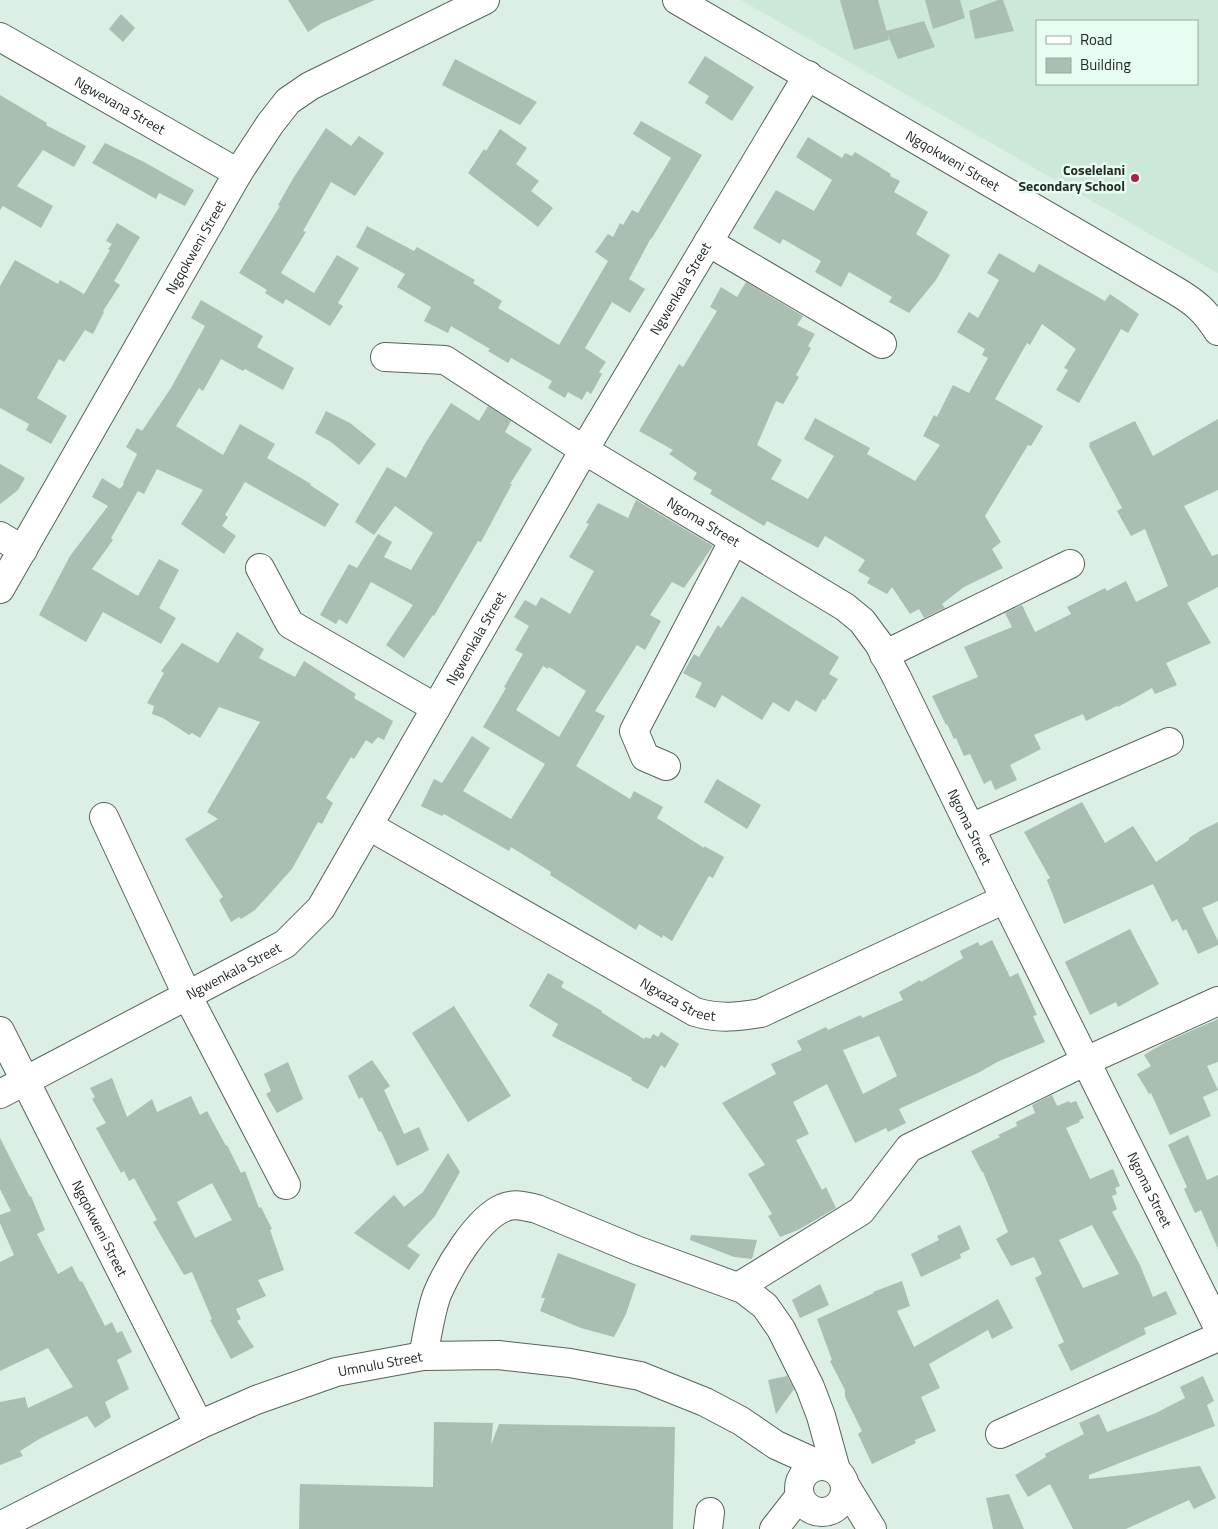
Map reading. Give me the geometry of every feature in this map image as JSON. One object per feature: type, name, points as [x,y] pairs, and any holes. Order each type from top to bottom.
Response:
[{"type":"street","name":"Ngqokweni Street","points":[[0,589],[238,173],[270,124],[288,101],[310,86],[485,0]]},
{"type":"street","name":"Ngqokweni Street","points":[[677,0],[1176,290],[1206,313],[1218,331]]},
{"type":"street","name":"Ngwevana Street","points":[[0,37],[238,173]]},
{"type":"street","name":"Ngwenkala Street","points":[[26,1080],[285,944],[321,908],[584,450],[808,75]]},
{"type":"street","points":[[708,242],[882,344]]},
{"type":"street","name":"Ngoma Street","points":[[385,357],[445,360],[584,450],[845,607],[862,621],[884,655],[1218,1327]]},
{"type":"street","points":[[0,536],[23,550]]},
{"type":"street","points":[[666,766],[644,757],[634,730],[734,540]]},
{"type":"street","points":[[884,655],[1070,564]]},
{"type":"street","points":[[260,568],[290,624],[436,708]]},
{"type":"street","points":[[970,828],[1169,742]]},
{"type":"street","points":[[104,818],[186,995],[286,1185]]},
{"type":"street","name":"Ngxaza Street","points":[[369,826],[696,1012],[722,1018],[761,1013],[1004,899]]},
{"type":"street","points":[[738,1287],[862,1211],[909,1148],[1086,1061],[1218,1001]]},
{"type":"street","name":"Ngqokweni Street","points":[[0,1031],[200,1425]]},
{"type":"street","points":[[0,1094],[26,1080]]},
{"type":"street","points":[[423,1356],[437,1293],[474,1233],[488,1217],[504,1208],[520,1205],[537,1209],[636,1250],[743,1289],[765,1306],[781,1329],[810,1387],[821,1416],[820,1493],[774,1529]]},
{"type":"street","points":[[1000,1434],[1218,1337]]},
{"type":"street","name":"Umnulu Street","points":[[0,1526],[200,1425],[256,1400],[336,1372],[423,1356],[498,1355],[570,1363],[640,1376],[705,1402],[742,1421],[776,1444],[820,1493],[871,1528]]},
{"type":"shaded area","name":"Coselelani Secondary School","points":[[741,0],[1218,0],[1218,273]]},
{"type":"building","points":[[288,0],[375,0],[322,23],[308,32]]},
{"type":"building","points":[[840,0],[878,0],[889,40],[854,50]]},
{"type":"building","points":[[925,0],[960,0],[965,18],[933,29]]},
{"type":"building","points":[[998,0],[1003,0],[1014,31],[975,39],[969,11]]},
{"type":"building","points":[[121,14],[135,28],[123,42],[109,29]]},
{"type":"building","points":[[924,21],[935,47],[898,59],[886,31]]},
{"type":"building","points":[[705,56],[754,87],[732,121],[705,103],[709,96],[688,83]]},
{"type":"building","points":[[455,59],[537,102],[520,125],[442,85]]},
{"type":"building","points":[[0,95],[47,123],[46,125],[86,146],[74,167],[43,150],[17,186],[53,206],[41,228],[3,206],[0,210]]},
{"type":"building","points":[[641,121],[702,155],[651,238],[629,279],[645,289],[630,313],[612,302],[585,348],[606,362],[599,372],[602,374],[591,394],[587,391],[582,400],[568,392],[565,398],[548,388],[552,381],[511,358],[508,363],[488,351],[490,349],[451,326],[448,333],[424,321],[431,307],[397,287],[405,274],[356,247],[367,226],[414,251],[417,247],[475,280],[473,283],[502,301],[498,308],[559,345],[608,261],[595,252],[608,234],[613,237],[620,223],[623,225],[632,210],[638,213],[671,158],[633,134]]},
{"type":"building","points":[[326,128],[351,146],[359,136],[384,153],[355,196],[331,182],[303,231],[306,232],[281,273],[314,293],[337,255],[359,268],[338,303],[343,306],[330,326],[286,299],[283,304],[265,293],[267,290],[239,273],[280,206],[278,205],[294,177]]},
{"type":"building","points":[[500,129],[527,148],[516,164],[539,181],[531,191],[553,208],[538,227],[468,173],[484,149],[486,151]]},
{"type":"building","points":[[808,137],[842,158],[845,153],[852,156],[855,152],[891,174],[890,176],[900,181],[894,192],[928,212],[916,234],[950,255],[936,280],[909,313],[889,302],[892,297],[849,272],[841,287],[815,272],[821,261],[783,239],[780,244],[753,228],[776,190],[814,211],[832,180],[796,157]]},
{"type":"building","points":[[105,143],[194,190],[185,206],[159,193],[156,199],[92,163]]},
{"type":"building","points":[[117,223],[140,237],[114,281],[120,285],[103,311],[93,334],[85,330],[64,362],[59,359],[37,398],[67,416],[51,444],[26,430],[29,424],[0,408],[0,286],[15,260],[58,284],[60,280],[84,294],[110,250],[108,249],[112,244],[106,241]]},
{"type":"building","points":[[999,253],[1034,273],[1039,264],[1105,301],[1110,294],[1139,314],[1128,333],[1121,329],[1079,403],[1056,390],[1068,370],[1064,368],[1076,349],[1042,324],[1030,345],[1027,343],[995,399],[1043,426],[1031,446],[1028,445],[985,516],[1001,542],[992,549],[1003,568],[964,587],[942,604],[945,608],[924,618],[919,609],[910,614],[892,587],[887,594],[867,583],[870,578],[858,571],[865,560],[825,536],[818,548],[767,521],[764,526],[710,494],[712,490],[693,479],[697,473],[669,454],[673,450],[639,431],[679,364],[683,367],[717,311],[710,307],[721,287],[737,297],[746,282],[803,316],[797,325],[815,334],[808,346],[811,348],[796,375],[799,377],[783,404],[776,401],[757,445],[782,460],[771,479],[808,499],[834,456],[804,439],[815,418],[870,448],[867,454],[915,481],[940,445],[923,436],[934,415],[937,417],[953,385],[969,393],[988,358],[982,355],[985,349],[957,332],[969,312],[978,318],[999,280],[987,273]]},
{"type":"building","points":[[201,300],[263,336],[257,347],[294,368],[283,390],[245,369],[243,371],[221,359],[203,391],[199,388],[176,426],[223,455],[240,424],[275,444],[267,458],[311,484],[339,504],[325,527],[245,482],[225,515],[228,517],[222,526],[236,536],[224,554],[181,524],[203,490],[157,469],[144,494],[138,491],[111,538],[113,540],[92,569],[138,596],[159,559],[179,570],[159,608],[176,618],[161,644],[103,612],[86,642],[39,615],[70,556],[108,506],[92,497],[102,478],[120,489],[124,484],[137,454],[126,447],[137,428],[142,431],[171,388],[205,326],[191,318]]},
{"type":"building","points":[[451,403],[479,421],[488,406],[511,421],[505,432],[532,449],[510,484],[512,484],[481,542],[478,541],[434,616],[404,658],[386,645],[413,605],[371,582],[347,624],[339,619],[336,624],[320,615],[349,564],[357,568],[378,534],[392,542],[384,557],[411,570],[433,533],[395,506],[374,535],[355,522],[387,467],[406,478]]},
{"type":"building","points":[[326,411],[350,423],[376,444],[359,465],[331,442],[315,433]]},
{"type":"building","points":[[1218,419],[1218,490],[1184,506],[1212,556],[1218,554],[1218,587],[1187,603],[1211,643],[1166,663],[1177,685],[1155,694],[1152,688],[1118,707],[1086,721],[1083,714],[1034,735],[1041,749],[1010,765],[1017,780],[995,790],[991,780],[984,784],[970,754],[964,756],[932,696],[978,677],[964,647],[1012,627],[1005,613],[1022,605],[1035,632],[1071,614],[1067,607],[1105,588],[1107,591],[1126,581],[1136,602],[1168,586],[1145,529],[1131,536],[1117,511],[1122,508],[1089,443],[1135,421],[1153,456]]},
{"type":"building","points":[[0,464],[25,478],[18,490],[0,504]]},
{"type":"building","points":[[636,500],[713,546],[684,588],[672,582],[650,615],[661,621],[645,650],[637,645],[595,711],[605,716],[576,766],[630,799],[634,791],[663,807],[657,818],[704,848],[704,846],[724,857],[713,878],[709,876],[672,941],[663,935],[662,938],[639,924],[636,930],[550,875],[551,872],[511,847],[509,851],[444,814],[442,816],[421,806],[434,779],[442,783],[472,736],[490,748],[463,791],[511,819],[545,764],[483,727],[523,654],[515,650],[529,626],[514,617],[525,600],[536,606],[541,597],[570,614],[594,571],[569,557],[589,524],[586,523],[598,503],[628,518]],"holes":[[[543,666],[548,669],[549,667],[586,691],[559,737],[516,710]]]},
{"type":"building","points":[[742,596],[839,657],[829,674],[838,679],[816,712],[796,700],[789,712],[773,702],[762,720],[722,695],[715,708],[695,697],[702,683],[683,673],[694,654],[699,657],[718,625],[721,628]]},
{"type":"building","points":[[237,632],[264,649],[259,658],[295,677],[304,661],[356,694],[354,698],[393,721],[384,740],[378,737],[372,744],[366,740],[354,759],[351,757],[326,798],[333,803],[322,824],[318,822],[292,869],[255,910],[241,919],[239,917],[231,922],[219,900],[223,897],[185,839],[218,819],[207,812],[260,722],[219,707],[200,738],[192,733],[189,735],[163,718],[152,714],[154,706],[147,703],[164,673],[161,671],[182,643],[218,663]]},
{"type":"building","points":[[717,779],[761,805],[747,829],[704,802]]},
{"type":"building","points":[[1082,802],[1105,843],[1133,826],[1156,862],[1189,840],[1189,838],[1218,822],[1218,901],[1202,908],[1218,941],[1218,945],[1198,954],[1186,929],[1183,931],[1177,919],[1172,922],[1153,884],[1064,924],[1047,880],[1050,878],[1024,832]]},
{"type":"building","points":[[1130,929],[1159,984],[1118,1007],[1116,1002],[1090,1015],[1065,962]]},
{"type":"building","points":[[992,940],[1010,977],[1018,973],[1037,1015],[1033,1016],[1045,1042],[997,1062],[980,1072],[899,1109],[906,1123],[888,1132],[886,1128],[855,1143],[827,1084],[793,1102],[809,1134],[796,1140],[822,1190],[826,1187],[836,1208],[798,1230],[780,1237],[768,1216],[772,1214],[748,1174],[765,1165],[722,1103],[776,1074],[771,1064],[802,1050],[797,1041],[826,1027],[828,1030],[861,1015],[862,1018],[903,1000],[899,992],[963,958],[960,951],[978,942],[980,946]],"holes":[[[879,1036],[897,1076],[863,1094],[843,1050]]]},
{"type":"building","points":[[548,973],[564,982],[561,987],[644,1039],[646,1037],[650,1039],[653,1034],[658,1037],[661,1032],[679,1044],[665,1068],[661,1065],[648,1089],[631,1080],[632,1078],[552,1036],[558,1024],[529,1006]]},
{"type":"building","points":[[454,1006],[511,1096],[468,1122],[412,1033]]},
{"type":"building","points":[[1218,1019],[1218,1062],[1207,1066],[1218,1090],[1203,1097],[1211,1116],[1170,1135],[1151,1093],[1149,1094],[1137,1074],[1151,1066],[1144,1055],[1166,1042]]},
{"type":"building","points":[[372,1060],[390,1086],[384,1090],[404,1134],[419,1127],[429,1150],[397,1166],[381,1131],[379,1132],[362,1097],[359,1099],[348,1076]]},
{"type":"building","points":[[288,1062],[303,1099],[277,1113],[266,1094],[271,1091],[264,1074]]},
{"type":"building","points":[[112,1078],[127,1117],[152,1099],[157,1112],[191,1096],[200,1115],[207,1111],[241,1173],[245,1171],[259,1208],[261,1207],[272,1229],[270,1230],[284,1270],[258,1280],[266,1296],[236,1309],[241,1319],[237,1321],[254,1347],[231,1359],[210,1320],[212,1319],[192,1272],[184,1275],[153,1222],[157,1220],[134,1178],[129,1181],[124,1171],[121,1173],[96,1128],[106,1123],[92,1099],[95,1097],[90,1088]],"holes":[[[212,1183],[232,1220],[195,1238],[177,1202]]]},
{"type":"building","points":[[1052,1095],[1057,1106],[1069,1101],[1070,1103],[1076,1101],[1084,1118],[1079,1120],[1080,1122],[1066,1128],[1090,1179],[1113,1169],[1120,1186],[1115,1188],[1117,1194],[1112,1196],[1117,1209],[1112,1212],[1140,1265],[1153,1297],[1166,1291],[1177,1314],[1144,1328],[1146,1334],[1071,1371],[1058,1345],[1064,1342],[1035,1278],[1042,1274],[1034,1257],[1011,1266],[996,1239],[1008,1232],[983,1172],[971,1151],[1000,1137],[998,1135],[1017,1126],[1016,1122],[1035,1113],[1032,1105]],"holes":[[[1092,1225],[1119,1274],[1083,1288],[1059,1240]]]},
{"type":"building","points":[[1188,1135],[1207,1180],[1218,1175],[1218,1249],[1201,1210],[1195,1213],[1184,1189],[1187,1187],[1168,1145]]},
{"type":"building","points":[[0,1138],[31,1196],[45,1230],[37,1234],[58,1274],[72,1266],[80,1282],[82,1281],[105,1326],[112,1322],[117,1333],[122,1331],[132,1352],[117,1360],[129,1389],[105,1402],[111,1417],[95,1428],[87,1416],[41,1438],[20,1451],[23,1456],[0,1465],[0,1402],[25,1397],[28,1408],[73,1387],[48,1348],[0,1371],[0,1262],[14,1255],[0,1223],[0,1215],[11,1211],[0,1189]]},
{"type":"building","points":[[448,1153],[460,1172],[435,1216],[407,1246],[420,1255],[409,1270],[354,1233],[394,1195],[404,1207],[423,1192]]},
{"type":"building","points":[[960,1225],[970,1249],[960,1254],[961,1258],[921,1277],[911,1254],[939,1240],[937,1236]]},
{"type":"building","points":[[691,1235],[757,1240],[752,1259],[734,1257],[690,1240]]},
{"type":"building","points":[[558,1253],[636,1284],[626,1314],[614,1337],[581,1328],[540,1311],[545,1298],[541,1298]]},
{"type":"building","points":[[902,1281],[910,1306],[897,1311],[914,1347],[998,1299],[1013,1328],[992,1339],[988,1330],[929,1364],[940,1388],[921,1397],[936,1431],[915,1440],[916,1443],[872,1464],[858,1434],[862,1431],[845,1397],[845,1390],[830,1361],[832,1360],[817,1319],[873,1292]]},
{"type":"building","points":[[820,1284],[829,1305],[800,1318],[792,1300]]},
{"type":"building","points":[[787,1376],[794,1389],[776,1414],[768,1380]]},
{"type":"building","points":[[1203,1376],[1214,1401],[1207,1405],[1215,1426],[1089,1475],[1089,1479],[1200,1466],[1216,1498],[1194,1509],[1189,1500],[1126,1529],[1073,1529],[1050,1484],[1028,1497],[1015,1475],[1046,1457],[1045,1454],[1084,1434],[1079,1423],[1099,1414],[1107,1432],[1156,1413],[1185,1398],[1180,1387]]},
{"type":"building","points":[[434,1422],[493,1423],[491,1445],[499,1424],[675,1427],[673,1529],[299,1529],[300,1484],[433,1487]]},
{"type":"building","points":[[1009,1494],[1024,1529],[993,1529],[986,1498]]},
{"type":"place","name":"Coselelani Secondary School","points":[[1135,178]]}]
